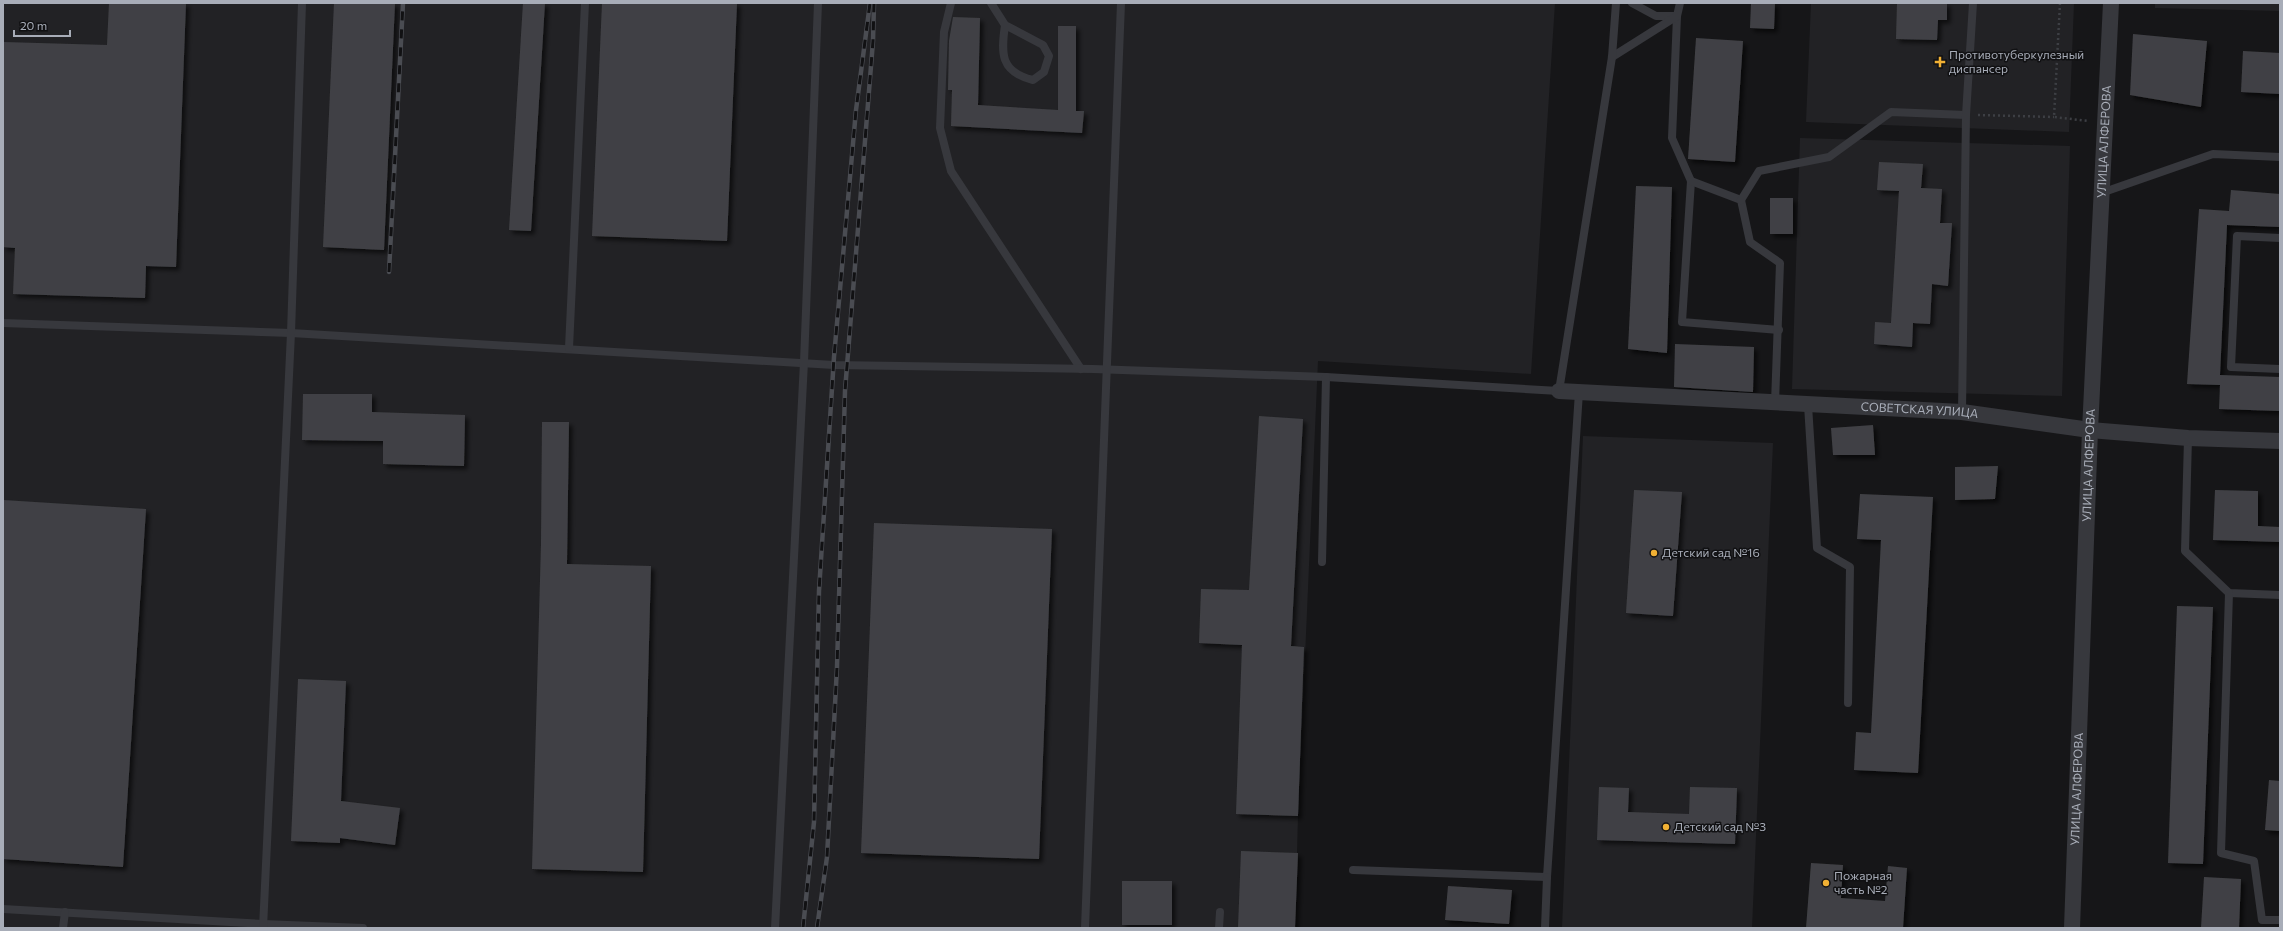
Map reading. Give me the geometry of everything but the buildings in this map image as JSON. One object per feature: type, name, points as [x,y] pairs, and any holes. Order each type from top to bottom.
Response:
[{"type":"street","name":"УЛИЦА АЛФЕРОВА","points":[[2072,928],[2090,430],[2104,192],[2111,3]]},
{"type":"street","name":"СОВЕТСКАЯ УЛИЦА","points":[[1559,391],[1962,412],[2090,430],[2188,438],[2280,441]]},
{"type":"lane","points":[[263,926],[291,333],[302,3]]},
{"type":"lane","points":[[569,348],[585,3]]},
{"type":"lane","points":[[775,928],[804,362],[818,3]]},
{"type":"lane","points":[[951,3],[944,32],[940,128],[951,171],[1081,369]]},
{"type":"lane","points":[[990,3],[1005,25],[1043,45],[1049,56],[1044,72],[1033,80],[1020,77],[1007,65],[1002,50],[1005,25]]},
{"type":"lane","points":[[1085,928],[1121,3]]},
{"type":"lane","points":[[3,323],[291,333],[849,365],[1081,369],[1326,377],[1559,391],[1612,57],[1616,3]]},
{"type":"lane","points":[[1632,3],[1656,16],[1677,16]]},
{"type":"lane","points":[[1680,3],[1677,16],[1672,138],[1690,181],[1682,322],[1779,330]]},
{"type":"lane","points":[[1962,412],[1966,115],[1973,3]]},
{"type":"lane","points":[[1612,57],[1677,16]]},
{"type":"lane","points":[[1775,403],[1779,330],[1780,263],[1750,242],[1741,200],[1759,171],[1829,157],[1891,112],[1966,115]]},
{"type":"lane","points":[[2104,192],[2212,154],[2280,157]]},
{"type":"lane","points":[[1690,181],[1741,200]]},
{"type":"lane","points":[[2280,238],[2237,236],[2232,368],[2280,369]]},
{"type":"lane","points":[[1322,562],[1326,377]]},
{"type":"lane","points":[[1545,928],[1547,877],[1579,392]]},
{"type":"lane","points":[[1808,405],[1817,548],[1850,567],[1848,703]]},
{"type":"lane","points":[[2188,438],[2185,551],[2229,593],[2280,595]]},
{"type":"lane","points":[[2229,593],[2221,853],[2254,861],[2262,920],[2280,920]]},
{"type":"lane","points":[[1353,870],[1547,877]]},
{"type":"lane","points":[[3,909],[263,926],[363,928]]},
{"type":"lane","points":[[63,928],[65,912]]},
{"type":"lane","points":[[1219,928],[1220,912]]},
{"type":"path","points":[[2054,117],[2060,3]]},
{"type":"path","points":[[1966,115],[2054,117],[2107,124]]},
{"type":"shaded area","points":[[3,3],[1555,3],[1531,374],[1318,361],[1298,816],[1295,928],[3,928]]},
{"type":"shaded area","name":"Противотуберкулезный диспансер","points":[[1811,3],[2074,3],[2069,132],[1806,122]]},
{"type":"shaded area","points":[[2155,3],[2280,3],[2280,11],[2155,8]]},
{"type":"shaded area","points":[[1800,138],[2070,146],[2062,396],[1792,389]]},
{"type":"shaded area","points":[[1583,436],[1773,443],[1752,928],[1562,928]]},
{"type":"railway","points":[[389,272],[403,3]]},
{"type":"railway","points":[[803,928],[814,822],[819,591],[834,357],[856,110],[870,3]]},
{"type":"railway","points":[[817,928],[827,857],[837,667],[845,391],[873,41],[874,4]]},
{"type":"place","name":"Противотуберкулезный диспансер","points":[[1940,62]]},
{"type":"place","name":"Детский сад №16","points":[[1654,553]]},
{"type":"place","name":"Детский сад №3","points":[[1666,827]]},
{"type":"place","name":"Пожарная часть №2","points":[[1826,883]]}]
